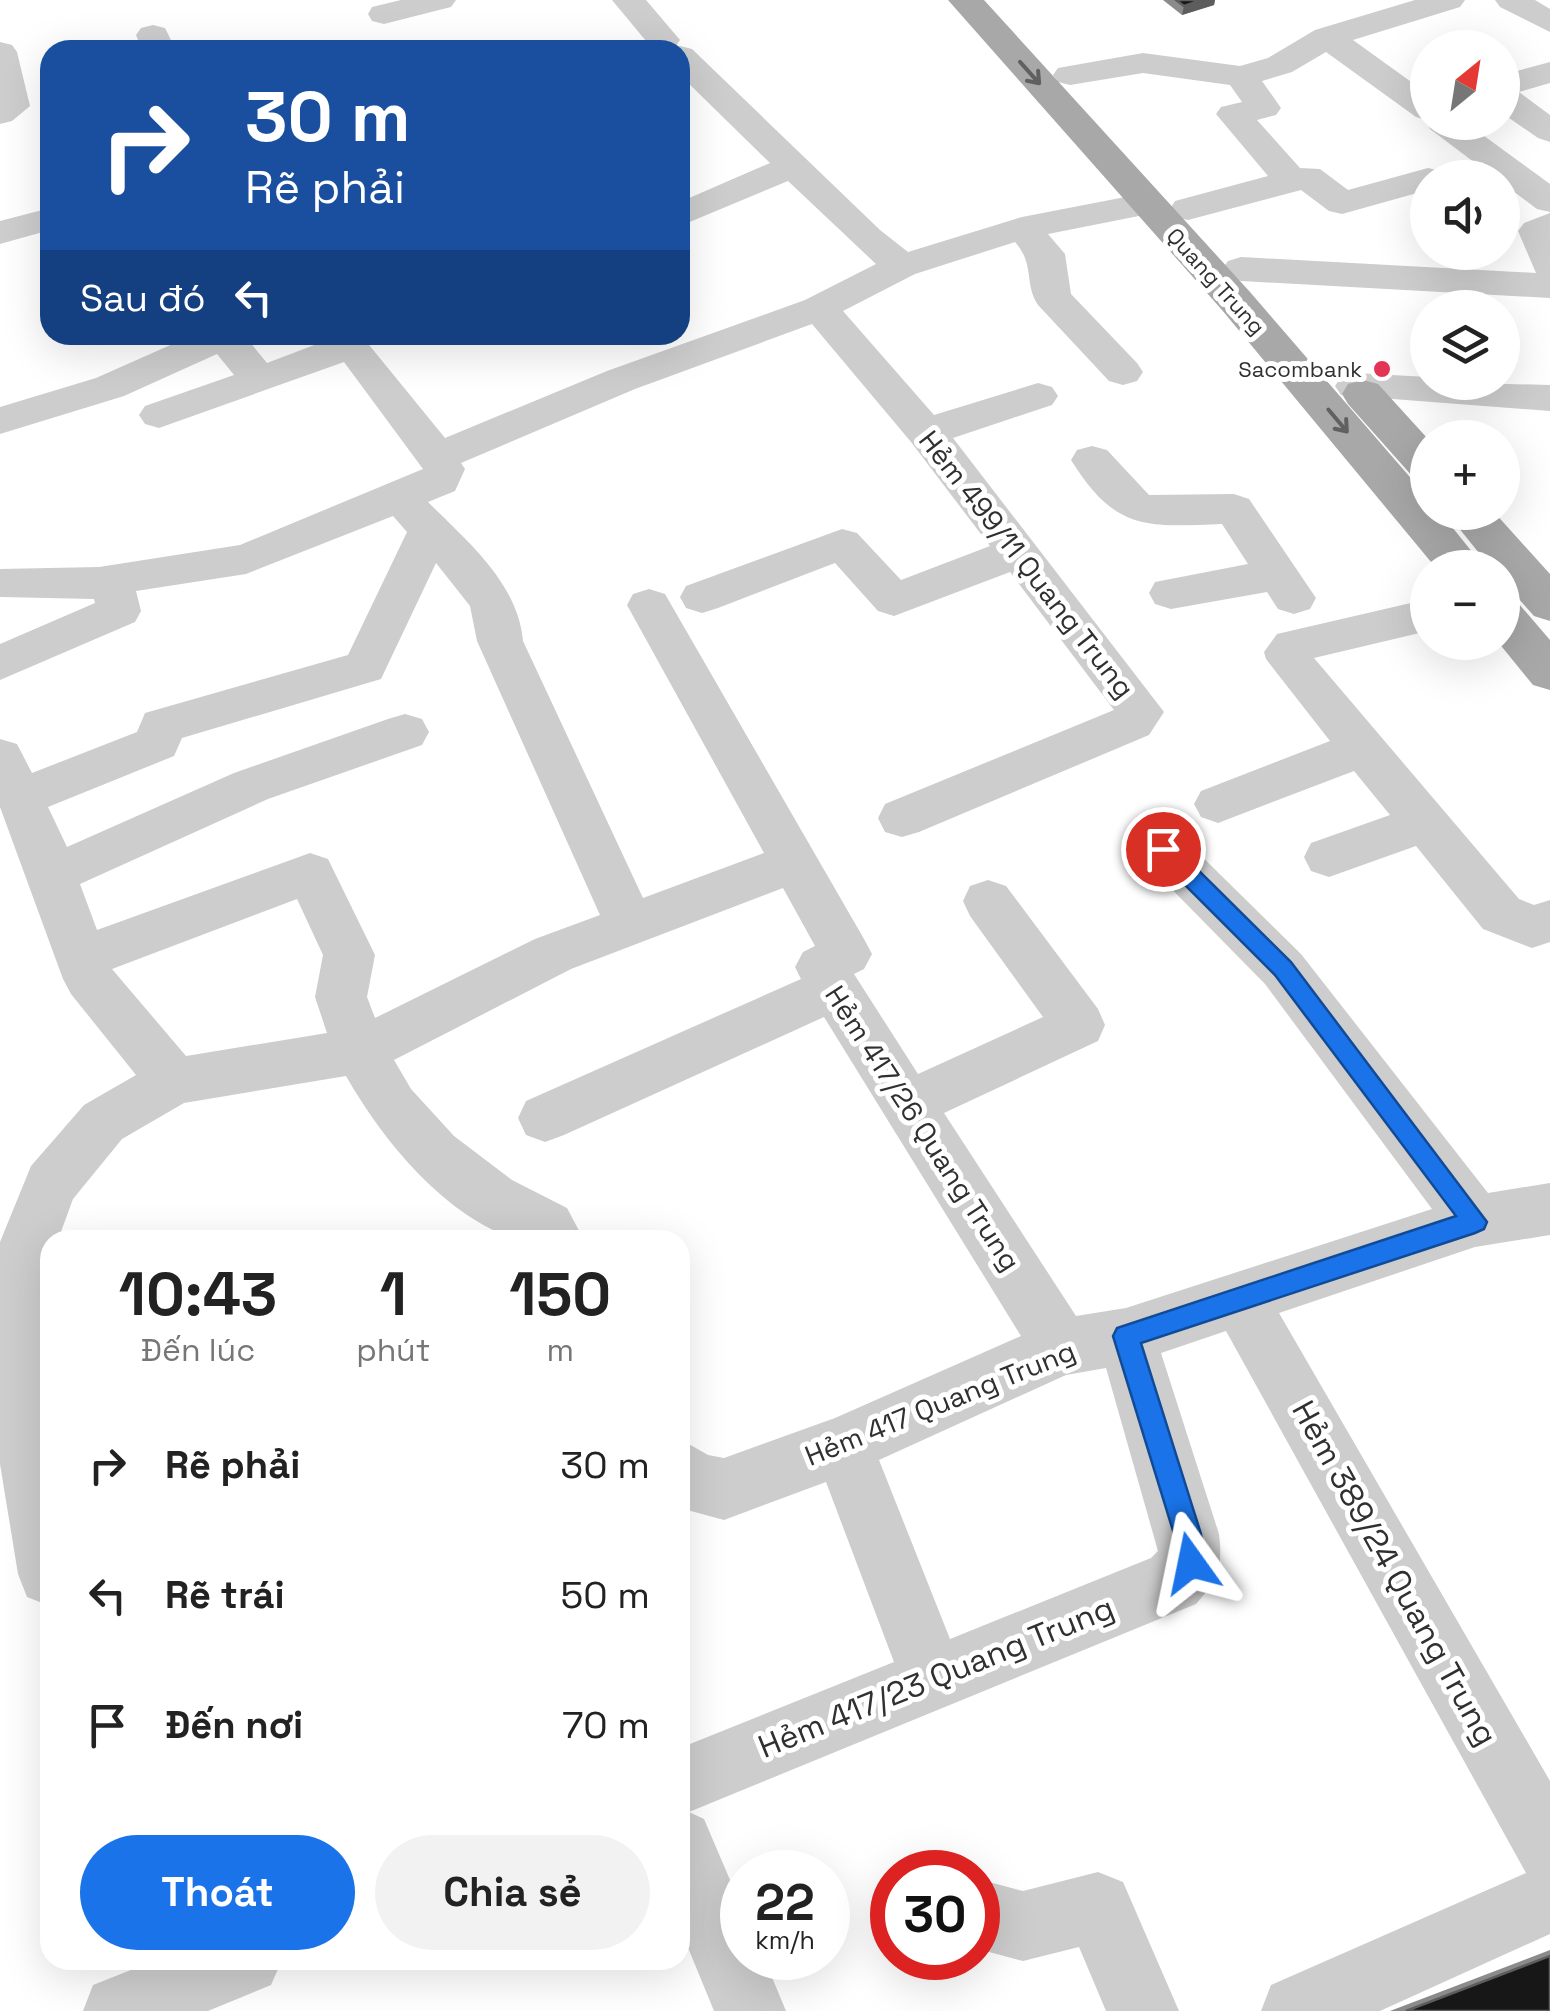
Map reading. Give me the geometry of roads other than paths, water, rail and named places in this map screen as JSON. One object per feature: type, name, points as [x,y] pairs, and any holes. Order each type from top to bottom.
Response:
[{"type":"main road","name":"Quang Trung","points":[[965,0],[1146,204],[1355,386],[1410,447]]},
{"type":"main road","name":"Quang Trung","points":[[1002,0],[1188,208],[1226,270],[1448,550]]},
{"type":"main road","points":[[1484,530],[1550,604]]},
{"type":"main road","points":[[1520,637],[1550,672]]},
{"type":"street","points":[[384,14],[440,0]]},
{"type":"street","points":[[628,0],[657,40]]},
{"type":"street","points":[[1349,0],[1410,33]]},
{"type":"street","points":[[1070,74],[1143,62],[1241,76],[1280,65],[1326,37],[1446,0]]},
{"type":"street","points":[[1512,0],[1550,22]]},
{"type":"street","points":[[1326,37],[1410,97]]},
{"type":"street","points":[[0,52],[13,106],[0,114]]},
{"type":"street","points":[[1520,81],[1550,72]]},
{"type":"street","points":[[690,73],[902,266]]},
{"type":"street","points":[[1241,76],[1264,108],[1233,114],[1292,181]]},
{"type":"street","points":[[1520,109],[1550,131]]},
{"type":"street","points":[[1466,140],[1550,200]]},
{"type":"street","points":[[1456,160],[1480,151]]},
{"type":"street","points":[[690,211],[793,166]]},
{"type":"street","points":[[1188,208],[1312,178],[1342,203],[1410,184]]},
{"type":"street","points":[[437,457],[621,380],[819,308],[902,266],[1022,228],[1146,204]]},
{"type":"street","points":[[0,233],[40,222]]},
{"type":"street","points":[[1550,224],[1537,231],[1550,267]]},
{"type":"street","points":[[1022,228],[1046,254],[1052,297],[1123,372]]},
{"type":"street","points":[[1226,270],[1550,286]]},
{"type":"street","name":"Hẻm 499/11 Quang Trung","points":[[819,308],[926,432],[1141,712],[1132,722],[902,818]]},
{"type":"street","points":[[0,421],[110,387],[203,345]]},
{"type":"street","points":[[231,345],[260,380]]},
{"type":"street","points":[[159,414],[352,345]]},
{"type":"street","points":[[174,1081],[89,979],[52,875],[12,802],[157,743],[162,726],[365,668],[414,513],[444,469],[368,345]]},
{"type":"street","points":[[1355,386],[1541,406]]},
{"type":"street","points":[[926,432],[1038,396]]},
{"type":"street","points":[[1092,460],[1135,507],[1158,512],[1234,509],[1322,642]]},
{"type":"street","points":[[0,663],[116,597],[122,575],[246,559],[414,513]]},
{"type":"street","points":[[414,513],[472,576],[499,614],[500,641],[630,925]]},
{"type":"street","points":[[702,597],[842,544],[894,600],[1017,554]]},
{"type":"street","points":[[1171,592],[1278,574]]},
{"type":"street","points":[[6,583],[116,597]]},
{"type":"street","name":"Hẻm 417/26 Quang Trung","points":[[649,605],[846,954],[821,967],[1062,1347]]},
{"type":"street","points":[[1410,619],[1293,646],[1287,652],[1289,659],[1500,914],[1532,928],[1550,921]]},
{"type":"street","points":[[52,875],[251,786],[405,732]]},
{"type":"street","points":[[1218,804],[1363,748]]},
{"type":"street","points":[[1329,857],[1426,822]]},
{"type":"street","points":[[1163,849],[1283,969],[1475,1222]]},
{"type":"street","points":[[40,1525],[12,1427],[20,1264],[51,1184],[103,1122],[174,1081],[360,1051],[554,954],[796,862]]},
{"type":"street","points":[[81,958],[310,874],[349,955],[341,998],[360,1051],[392,1106],[434,1154],[492,1198],[549,1230]]},
{"type":"street","points":[[908,1104],[1079,1025],[988,901]]},
{"type":"street","points":[[545,1118],[834,988]]},
{"type":"street","name":"Hẻm 417 Quang Trung","points":[[690,1480],[724,1489],[843,1445],[1062,1347],[1126,1336],[1475,1222],[1550,1210]]},
{"type":"street","name":"Hẻm 389/24 Quang Trung","points":[[1239,1298],[1550,1848]]},
{"type":"street","name":"Hẻm 417/23 Quang Trung","points":[[690,1778],[1173,1580],[1191,1563],[1187,1534],[1126,1336]]},
{"type":"street","points":[[843,1445],[933,1678]]},
{"type":"street","points":[[690,1867],[750,2011]]},
{"type":"street","points":[[1297,2011],[1550,1898]]},
{"type":"street","points":[[1000,1920],[1023,1926],[1098,1907],[1143,2011]]},
{"type":"place","name":"Sacombank","points":[[1382,369]]}]
